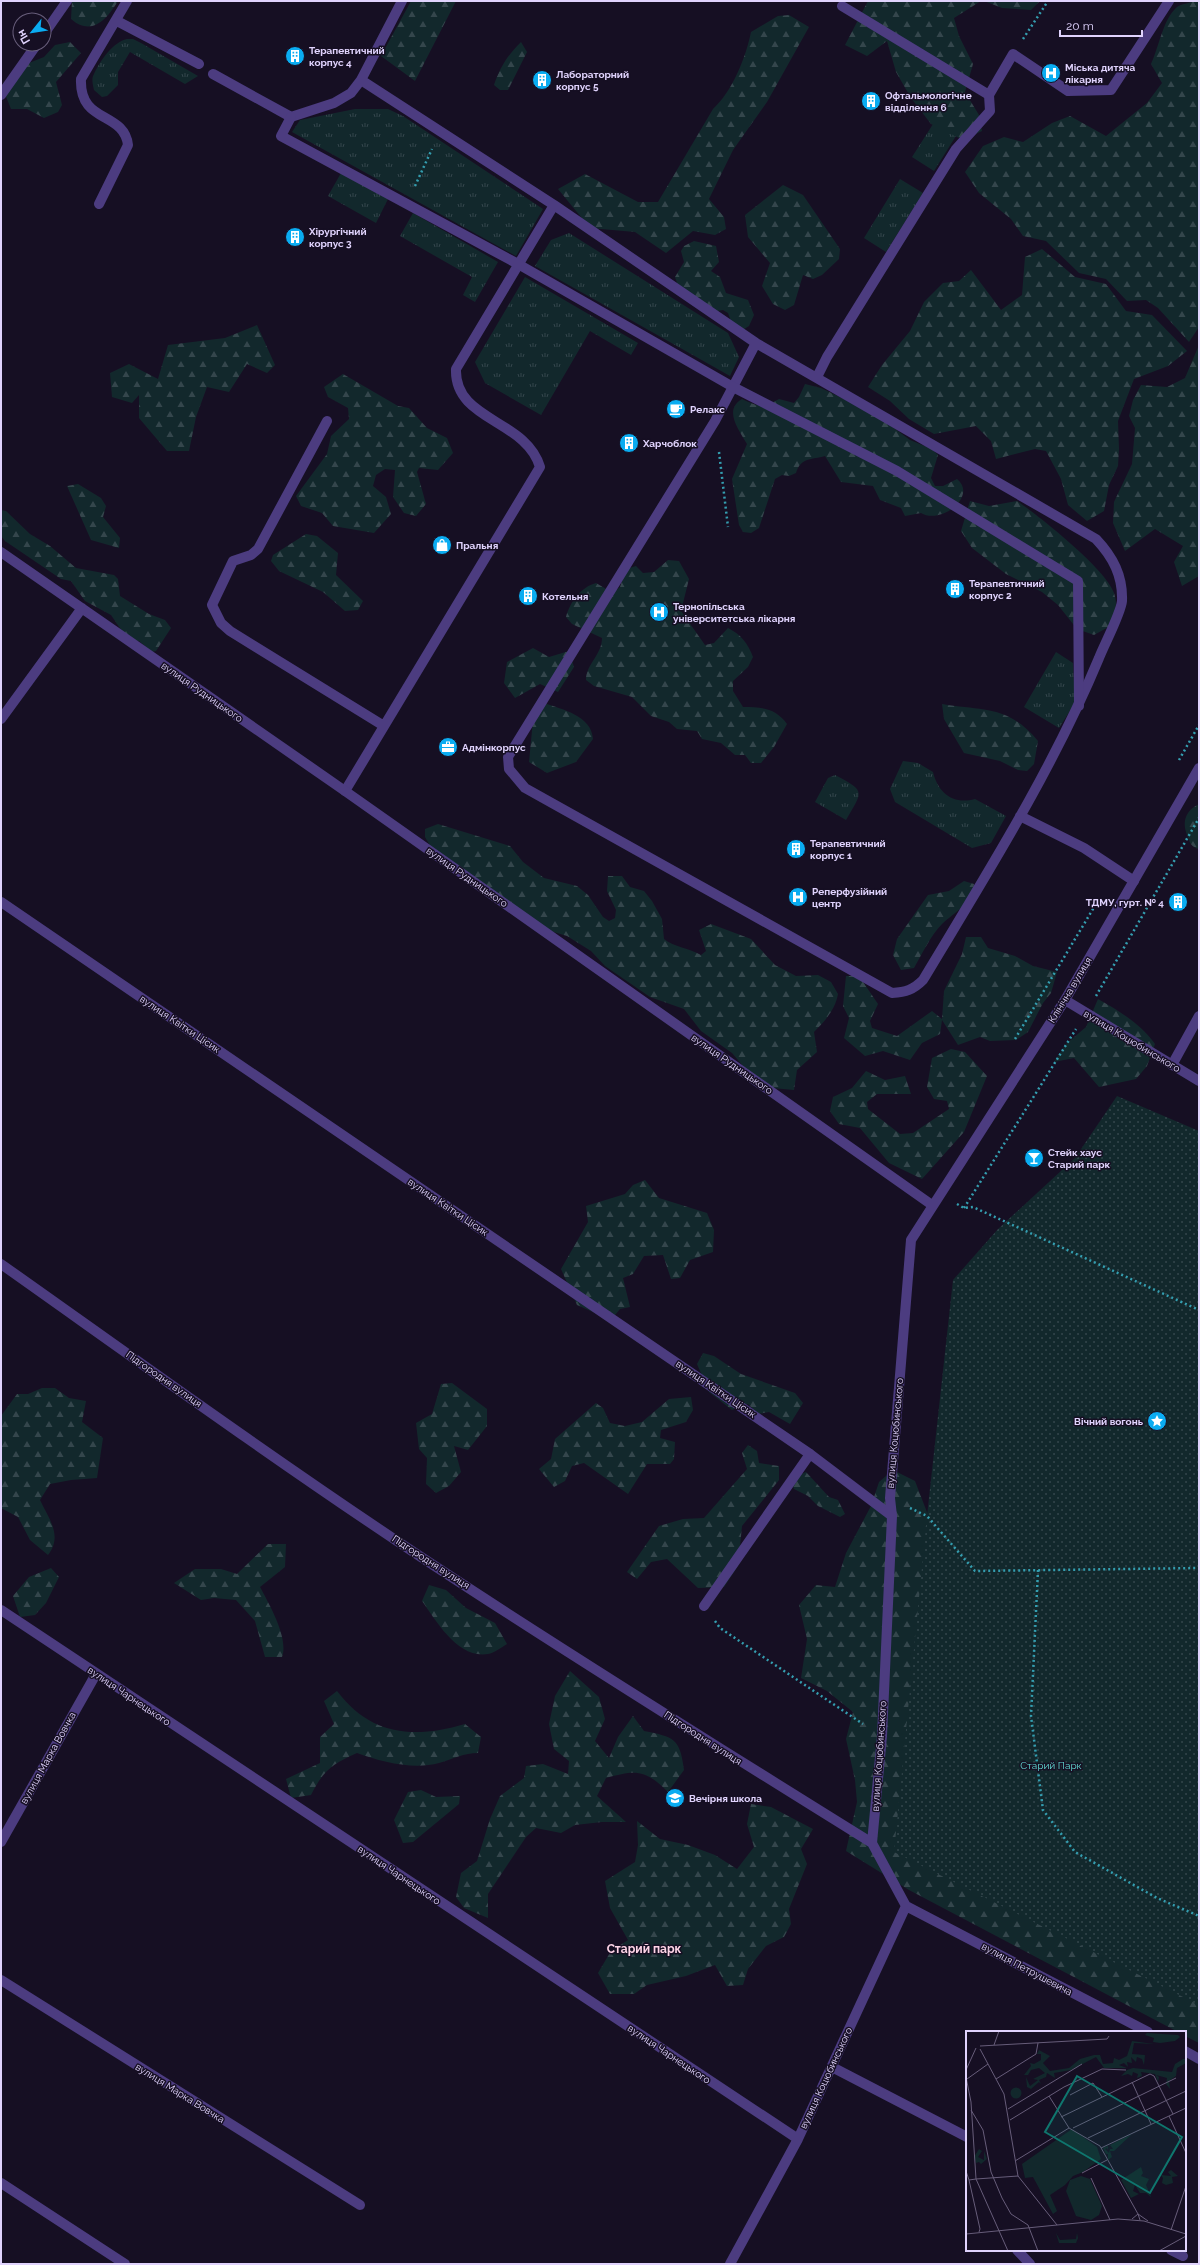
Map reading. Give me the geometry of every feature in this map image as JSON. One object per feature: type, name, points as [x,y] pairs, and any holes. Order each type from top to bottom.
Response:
[{"type":"street","points":[[52,23],[67,1]]},
{"type":"street","points":[[99,204],[128,145],[128,139],[120,127],[94,112],[85,102],[80,90],[81,79],[128,1]]},
{"type":"street","points":[[402,1],[361,80],[351,93],[342,99],[291,117],[281,136],[518,264],[733,387],[897,471],[1078,581],[1079,706]]},
{"type":"street","points":[[833,1],[844,4],[989,95]]},
{"type":"street","points":[[817,377],[827,356],[956,149],[990,111],[989,95],[1013,54],[1068,91],[1111,90],[1169,1]]},
{"type":"street","points":[[117,21],[199,64]]},
{"type":"street","points":[[1,95],[31,52]]},
{"type":"street","points":[[214,74],[291,117]]},
{"type":"street","points":[[361,80],[554,204],[756,343],[1096,539],[1108,552],[1117,568],[1122,603],[1079,706],[1020,816],[923,980],[916,988],[905,992],[892,993],[526,788],[516,779],[509,769],[508,757],[715,421],[756,343]]},
{"type":"street","points":[[345,791],[540,467],[532,447],[470,404],[455,382],[456,369],[554,204]]},
{"type":"street","points":[[327,421],[258,549],[251,555],[233,561],[212,605],[221,623],[230,631],[384,726]]},
{"type":"street","name":"вулиця Рудницького","points":[[1,552],[345,791],[932,1205]]},
{"type":"street","points":[[1,719],[82,608]]},
{"type":"street","name":"Клінічна вулиця","points":[[932,1205],[942,1194],[1065,1000],[1199,768]]},
{"type":"street","points":[[1020,816],[1084,848],[1134,881]]},
{"type":"street","name":"вулиця Квітки Цісик","points":[[1,902],[810,1454],[892,1516]]},
{"type":"street","name":"вулиця Коцюбинського","points":[[1065,1000],[1199,1081]]},
{"type":"street","points":[[1172,1064],[1199,1016]]},
{"type":"street","name":"вулиця Коцюбинського","points":[[872,1843],[882,1736],[892,1516],[890,1498],[911,1240],[932,1205]]},
{"type":"street","name":"Підгородня вулиця","points":[[1,1264],[241,1434],[415,1553],[728,1754],[872,1843]]},
{"type":"street","points":[[704,1606],[810,1454]]},
{"type":"street","name":"вулиця Чарнецького","points":[[1,1610],[798,2139]]},
{"type":"street","name":"вулиця Марка Вовчка","points":[[1,1842],[96,1674]]},
{"type":"street","points":[[872,1843],[906,1906]]},
{"type":"street","name":"вулиця Коцюбинського","points":[[730,2264],[798,2139],[906,1906]]},
{"type":"street","name":"вулиця Петрушевича","points":[[906,1906],[1146,2031]]},
{"type":"street","name":"вулиця Марка Вовчка","points":[[1,1980],[360,2205]]},
{"type":"street","points":[[1186,2052],[1199,2059]]},
{"type":"street","points":[[832,2067],[966,2136]]},
{"type":"street","points":[[1,2183],[125,2264]]},
{"type":"street","points":[[1018,2251],[1030,2264]]},
{"type":"street","points":[[1173,2251],[1183,2256]]},
{"type":"path","points":[[1013,54],[1048,1]]},
{"type":"path","points":[[407,203],[440,132]]},
{"type":"path","points":[[715,421],[728,527]]},
{"type":"path","points":[[1177,764],[1199,725]]},
{"type":"path","points":[[1011,1045],[1116,870]]},
{"type":"path","points":[[942,1194],[964,1208],[973,1207],[1199,1310]]},
{"type":"path","points":[[890,1498],[927,1516],[975,1571],[1199,1568]]},
{"type":"path","points":[[1038,1570],[1031,1716],[1043,1810],[1075,1852],[1157,1898],[1199,1916]]},
{"type":"path","points":[[704,1606],[720,1628],[882,1736]]},
{"type":"green space","points":[[72,1],[118,1],[109,14],[98,24],[86,26],[71,19]]},
{"type":"green space","points":[[411,1],[456,1],[415,81],[381,56]]},
{"type":"green space","points":[[868,1],[981,1],[954,18],[959,36],[973,64],[965,92],[979,115],[982,131],[963,140],[931,124],[911,98],[896,72],[887,41],[867,56],[845,45]]},
{"type":"green space","points":[[984,1],[1040,1],[1031,10],[1002,8]]},
{"type":"green space","points":[[1199,1],[1199,327],[1189,342],[1158,308],[1146,300],[1127,301],[1106,279],[1079,273],[1046,241],[1023,236],[1011,219],[979,193],[965,172],[983,146],[1004,137],[1023,142],[1052,123],[1070,116],[1106,136],[1147,103],[1162,83],[1151,64],[1165,26],[1172,12],[1177,7]]},
{"type":"green space","points":[[789,15],[809,27],[767,102],[733,150],[709,199],[724,217],[726,229],[715,235],[693,231],[666,253],[635,232],[590,228],[558,189],[585,174],[638,202],[658,202],[713,109],[720,102],[732,84],[742,63],[751,32],[778,16]]},
{"type":"green space","points":[[127,39],[133,39],[141,43],[198,76],[185,84],[130,52],[118,72],[118,85],[107,96],[102,97],[94,90],[92,82],[93,76],[100,63],[112,48]]},
{"type":"green space","points":[[70,42],[81,53],[56,82],[62,105],[58,112],[44,118],[27,109],[11,109],[5,94],[24,65],[44,57],[49,52],[52,52],[52,48],[55,45]]},
{"type":"green space","points":[[521,42],[527,52],[508,90],[500,90],[494,85],[499,73],[508,57]]},
{"type":"green space","points":[[949,99],[971,112],[934,171],[912,157]]},
{"type":"green space","points":[[355,109],[388,109],[403,116],[543,209],[516,256],[292,132],[300,120]]},
{"type":"green space","points":[[341,173],[388,199],[376,223],[328,196]]},
{"type":"green space","points":[[900,179],[923,193],[886,252],[864,238]]},
{"type":"green space","points":[[783,185],[803,195],[840,249],[839,259],[822,275],[813,279],[803,275],[794,305],[785,310],[773,304],[762,286],[770,263],[748,237],[745,215]]},
{"type":"green space","points":[[413,213],[498,262],[475,302],[463,295],[472,277],[400,236]]},
{"type":"green space","points":[[569,233],[728,333],[739,357],[730,376],[535,266],[551,240]]},
{"type":"green space","points":[[694,241],[716,246],[719,262],[711,271],[720,277],[726,293],[748,300],[754,315],[749,326],[741,331],[732,324],[728,313],[723,310],[712,312],[681,294],[675,277],[684,262],[681,251],[684,246]]},
{"type":"green space","points":[[1042,249],[1075,277],[1106,284],[1126,311],[1152,315],[1187,351],[1168,366],[1134,379],[1118,421],[1118,466],[1109,485],[1104,511],[1087,521],[1068,505],[1061,479],[1046,451],[1035,449],[996,459],[991,441],[976,426],[934,434],[909,419],[890,401],[868,387],[882,365],[910,331],[924,302],[943,283],[959,281],[971,270],[1001,310],[1022,295],[1025,257]]},
{"type":"green space","points":[[525,277],[638,343],[631,355],[590,331],[541,415],[485,383],[475,362]]},
{"type":"green space","points":[[257,325],[275,365],[267,373],[247,364],[229,392],[207,387],[196,417],[189,451],[167,451],[139,418],[139,395],[132,403],[112,397],[110,373],[129,364],[158,379],[168,345],[225,338]]},
{"type":"green space","points":[[1199,345],[1199,576],[1182,586],[1174,562],[1183,546],[1155,529],[1125,551],[1113,523],[1114,502],[1132,464],[1135,428],[1129,416],[1133,400],[1141,385],[1167,387],[1185,378]]},
{"type":"green space","points":[[343,374],[398,406],[409,408],[427,428],[447,438],[453,453],[438,470],[419,468],[417,472],[426,504],[416,516],[404,513],[393,497],[395,470],[385,469],[376,475],[373,486],[386,497],[391,514],[374,533],[333,526],[322,513],[301,506],[296,496],[327,454],[331,436],[349,419],[348,408],[328,397],[324,387]]},
{"type":"green space","points":[[805,384],[821,388],[875,414],[910,440],[932,449],[938,455],[931,478],[935,486],[943,486],[957,479],[962,486],[963,493],[960,500],[947,512],[938,515],[929,516],[921,513],[905,516],[901,508],[880,500],[873,486],[841,482],[825,456],[807,460],[801,464],[796,473],[789,476],[782,475],[775,479],[759,528],[751,533],[743,532],[739,525],[732,479],[747,444],[734,420],[733,414],[736,404],[742,399],[757,405],[768,404],[779,399],[794,403],[799,397]]},
{"type":"green space","points":[[78,484],[101,498],[106,506],[103,517],[120,538],[119,548],[91,540],[67,486]]},
{"type":"green space","points":[[970,501],[989,506],[1017,501],[1040,518],[1086,557],[1109,583],[1114,593],[1116,605],[1112,625],[1094,635],[1077,629],[1058,605],[1042,592],[1006,574],[972,548],[961,531]]},
{"type":"green space","points":[[1,510],[6,511],[30,534],[50,546],[76,568],[114,575],[118,579],[120,596],[149,614],[165,620],[171,628],[156,651],[152,652],[139,641],[128,640],[111,615],[85,601],[71,581],[61,579],[5,541],[1,536]]},
{"type":"green space","points":[[306,534],[317,536],[338,553],[336,575],[363,601],[358,610],[345,611],[323,592],[279,571],[271,561],[273,555]]},
{"type":"green space","points":[[668,560],[679,561],[689,579],[681,611],[705,645],[714,643],[728,628],[740,636],[749,647],[753,657],[748,667],[733,681],[733,691],[743,707],[756,707],[768,710],[778,715],[787,724],[774,747],[761,763],[751,763],[745,755],[735,755],[721,743],[702,739],[697,731],[677,729],[669,722],[651,716],[632,697],[594,686],[586,680],[588,669],[600,649],[602,638],[572,624],[566,617],[573,601],[586,588],[596,583],[613,593],[620,587],[626,569],[636,566],[643,573],[654,572]]},
{"type":"green space","points":[[533,648],[549,657],[569,651],[574,667],[558,692],[540,684],[515,698],[504,683],[507,662]]},
{"type":"green space","points":[[1056,652],[1073,663],[1075,703],[1059,728],[1024,707]]},
{"type":"green space","points":[[544,703],[567,711],[582,719],[591,731],[593,739],[576,762],[547,773],[529,762],[533,720]]},
{"type":"green space","points":[[942,704],[983,709],[1006,715],[1016,721],[1027,729],[1038,741],[1034,764],[1027,771],[1018,770],[1000,761],[964,753],[944,719]]},
{"type":"green space","points":[[903,761],[918,763],[933,772],[939,786],[948,796],[953,799],[975,799],[1006,816],[991,843],[972,848],[895,802],[890,789]]},
{"type":"green space","points":[[835,775],[852,785],[857,789],[858,793],[856,803],[846,820],[815,802],[828,778]]},
{"type":"green space","points":[[1199,804],[1199,849],[1192,846],[1190,842],[1185,821],[1188,813]]},
{"type":"green space","points":[[438,824],[510,846],[523,862],[544,878],[577,886],[588,895],[603,917],[609,921],[615,918],[616,910],[607,891],[608,876],[622,876],[630,887],[644,891],[652,901],[662,919],[664,939],[668,942],[701,955],[706,951],[699,930],[711,924],[751,939],[775,965],[796,976],[818,975],[831,982],[838,994],[837,1000],[829,1015],[814,1032],[817,1052],[797,1070],[794,1090],[761,1087],[732,1053],[701,1031],[684,1009],[650,997],[605,966],[591,951],[567,936],[547,930],[432,849],[425,837],[425,829]]},
{"type":"green space","points":[[964,881],[974,884],[973,891],[967,902],[938,928],[914,968],[901,970],[893,955],[897,939],[928,895],[949,891]]},
{"type":"green space","points":[[966,937],[981,937],[988,948],[1015,956],[1033,966],[1057,972],[1051,993],[1043,1003],[1028,1032],[1016,1040],[990,1041],[980,1037],[958,1045],[942,1020],[940,1034],[922,1043],[910,1060],[883,1051],[865,1056],[844,1038],[849,1018],[843,1006],[846,976],[859,976],[878,1004],[870,1021],[872,1028],[897,1036],[932,1011],[942,1019],[944,991],[962,954]]},
{"type":"green space","points":[[1098,999],[1136,1024],[1155,1044],[1147,1066],[1136,1079],[1099,1087],[1074,1058],[1054,1062],[1066,1044],[1086,1027]]},
{"type":"green space","points":[[951,1049],[965,1052],[987,1076],[964,1132],[922,1179],[889,1163],[860,1128],[839,1124],[830,1111],[833,1097],[852,1088],[866,1071],[885,1080],[905,1076],[911,1094],[877,1094],[867,1102],[868,1109],[900,1134],[913,1133],[949,1109],[947,1101],[934,1099],[927,1087],[932,1058]]},
{"type":"green space","name":"Старий Парк","points":[[1117,1096],[1199,1131],[1199,2005],[894,1852],[927,1516],[953,1280],[998,1229],[1075,1158]]},
{"type":"green space","points":[[645,1180],[659,1198],[707,1213],[714,1230],[713,1252],[690,1260],[680,1278],[671,1279],[663,1255],[644,1256],[633,1274],[623,1278],[630,1307],[620,1309],[611,1320],[577,1305],[561,1269],[588,1222],[586,1206],[625,1194],[633,1185]]},
{"type":"green space","points":[[703,1353],[714,1356],[741,1374],[795,1393],[803,1403],[790,1424],[769,1412],[758,1414],[748,1404],[732,1410],[709,1392],[697,1364]]},
{"type":"green space","points":[[452,1383],[487,1409],[487,1426],[468,1450],[454,1446],[461,1472],[449,1486],[436,1493],[426,1484],[427,1458],[419,1449],[416,1423],[432,1414],[441,1384]]},
{"type":"green space","points":[[42,1388],[55,1388],[69,1398],[86,1401],[82,1422],[103,1438],[97,1478],[71,1480],[50,1484],[40,1500],[53,1528],[54,1534],[52,1548],[48,1555],[30,1540],[18,1517],[1,1508],[1,1416],[17,1394],[28,1394]]},
{"type":"green space","points":[[691,1397],[693,1410],[686,1422],[661,1430],[660,1438],[675,1442],[674,1459],[670,1464],[647,1464],[628,1494],[584,1463],[572,1466],[565,1481],[554,1487],[539,1469],[551,1459],[555,1439],[596,1403],[603,1408],[610,1423],[625,1426],[642,1422],[669,1399]]},
{"type":"green space","points":[[748,1445],[757,1451],[759,1463],[779,1466],[779,1480],[742,1526],[738,1566],[724,1587],[698,1588],[667,1559],[651,1562],[637,1579],[627,1572],[659,1526],[683,1519],[704,1518],[747,1469],[742,1453]]},
{"type":"green space","points":[[893,1470],[915,1481],[940,1546],[1199,1499],[1199,2043],[1186,2036],[1186,2031],[1176,2031],[909,1890],[846,1851],[857,1802],[855,1780],[846,1739],[853,1712],[827,1691],[801,1678],[807,1639],[799,1605],[816,1585],[835,1587],[846,1553],[871,1506],[879,1482]]},
{"type":"green space","points":[[806,1472],[829,1497],[838,1500],[845,1514],[840,1517],[818,1506],[808,1496],[794,1489],[790,1479]]},
{"type":"green space","points":[[268,1544],[286,1544],[285,1567],[260,1587],[277,1621],[283,1640],[282,1657],[265,1657],[255,1621],[236,1600],[214,1598],[201,1600],[174,1583],[195,1569],[221,1569],[237,1574]]},
{"type":"green space","points":[[51,1568],[59,1577],[46,1603],[35,1615],[20,1617],[13,1596],[29,1577]]},
{"type":"green space","points":[[429,1585],[446,1590],[466,1608],[495,1623],[507,1644],[488,1654],[477,1654],[467,1651],[458,1645],[449,1637],[422,1601]]},
{"type":"green space","points":[[570,1671],[599,1697],[605,1719],[595,1741],[609,1758],[618,1737],[633,1716],[644,1731],[662,1735],[674,1741],[680,1751],[684,1770],[668,1792],[653,1779],[640,1773],[606,1778],[597,1796],[626,1822],[602,1822],[575,1825],[561,1833],[536,1828],[526,1837],[488,1894],[488,1918],[464,1908],[456,1897],[461,1873],[477,1861],[490,1819],[500,1796],[524,1778],[526,1766],[543,1764],[568,1774],[569,1761],[554,1749],[549,1724],[555,1696]]},
{"type":"green space","points":[[337,1691],[350,1706],[364,1717],[379,1725],[395,1730],[428,1732],[465,1724],[481,1737],[478,1753],[463,1755],[439,1763],[419,1766],[387,1762],[357,1753],[329,1769],[315,1787],[311,1795],[291,1798],[286,1779],[320,1763],[320,1737],[334,1724],[324,1701]]},
{"type":"green space","points":[[421,1790],[436,1797],[460,1796],[459,1804],[413,1842],[403,1843],[394,1820],[408,1792]]},
{"type":"green space","points":[[751,1804],[771,1807],[813,1829],[801,1849],[807,1864],[789,1909],[791,1924],[784,1937],[766,1946],[748,1969],[743,1985],[727,1986],[715,1965],[686,1976],[647,1985],[634,1994],[610,1994],[598,1973],[611,1951],[628,1940],[610,1908],[605,1881],[635,1862],[638,1845],[637,1821],[660,1839],[688,1845],[715,1855],[737,1869],[754,1847],[747,1824]]},
{"type":"place","name":"Терапевтичний корпус 4","points":[[295,56]]},
{"type":"place","name":"Міська дитяча лікарня","points":[[1051,73]]},
{"type":"place","name":"Лабораторний корпус 5","points":[[542,80]]},
{"type":"place","name":"Офтальмологічне відділення 6","points":[[871,101]]},
{"type":"place","name":"Хірургічний корпус 3","points":[[295,237]]},
{"type":"place","name":"Релакс","points":[[676,409]]},
{"type":"place","name":"Харчоблок","points":[[629,443]]},
{"type":"place","name":"Пральня","points":[[442,545]]},
{"type":"place","name":"Терапевтичний корпус 2","points":[[955,589]]},
{"type":"place","name":"Котельня","points":[[528,596]]},
{"type":"place","name":"Тернопільська університетська лікарня","points":[[659,612]]},
{"type":"place","name":"Адмінкорпус","points":[[448,747]]},
{"type":"place","name":"Терапевтичний корпус 1","points":[[796,849]]},
{"type":"place","name":"Реперфузійний центр","points":[[798,897]]},
{"type":"place","name":"ТДМУ, гурт. № 4","points":[[1178,902]]},
{"type":"place","name":"Стейк хаус Старий парк","points":[[1034,1158]]},
{"type":"place","name":"Вічний вогонь","points":[[1157,1421]]},
{"type":"place","name":"Вечірня школа","points":[[675,1798]]},
{"type":"district","name":"Старий парк","points":[[644,1949]]}]
